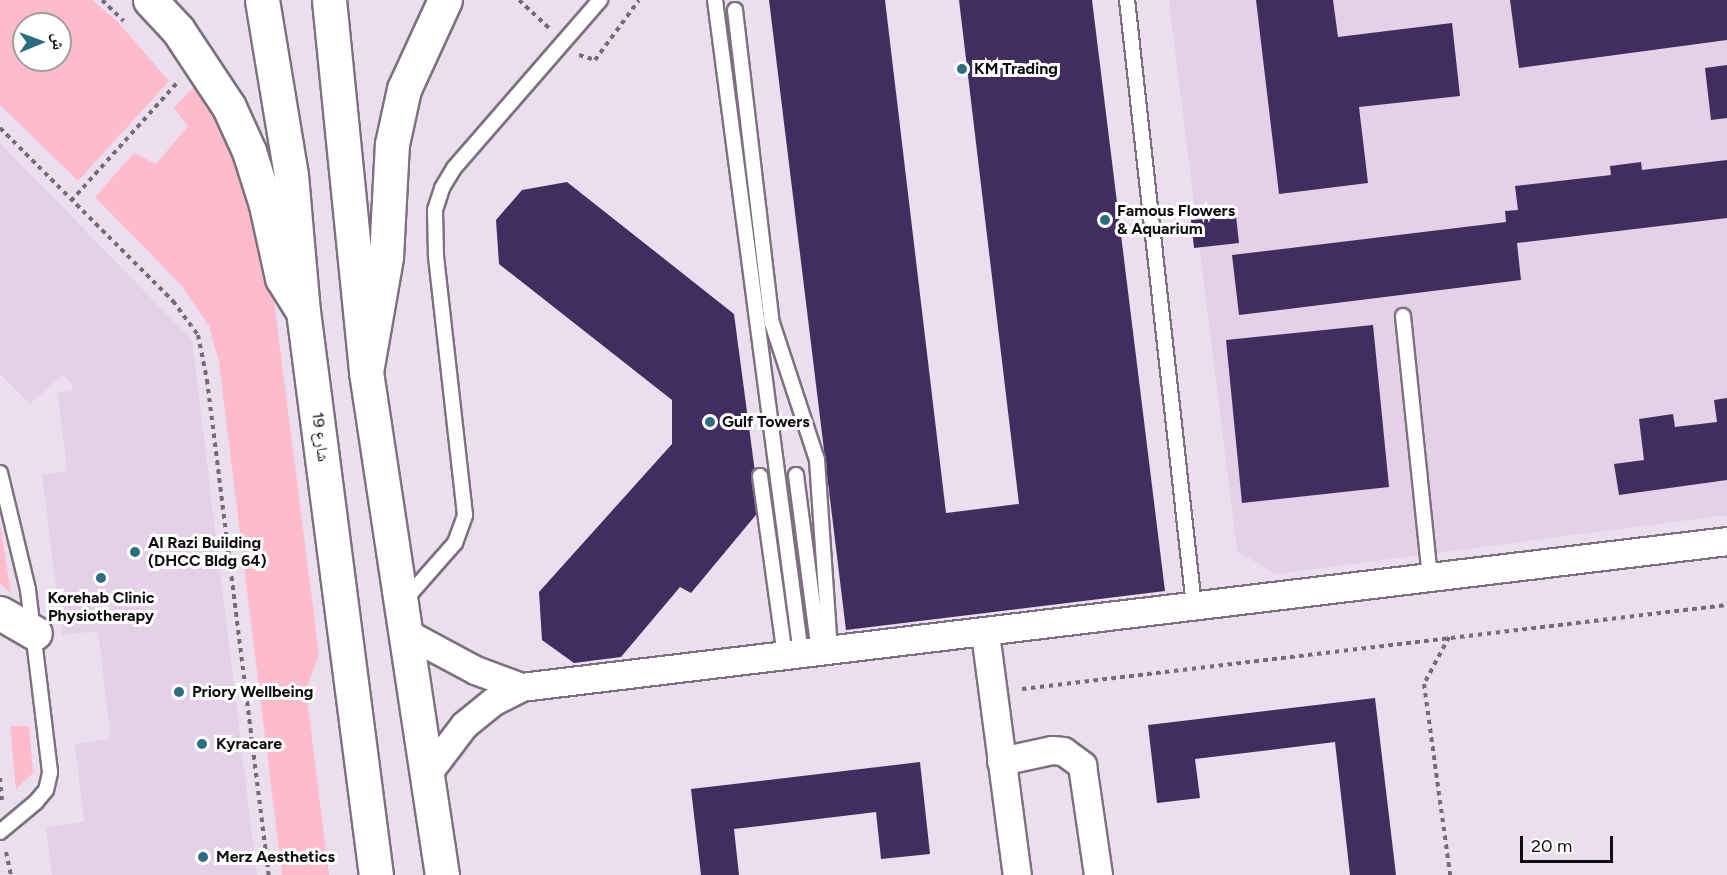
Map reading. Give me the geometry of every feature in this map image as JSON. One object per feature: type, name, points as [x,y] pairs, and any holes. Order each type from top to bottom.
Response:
[{"type":"main road","points":[[150,0],[177,30],[229,106],[249,150],[266,205],[282,278],[303,310]]},
{"type":"main road","name":"شارع 19","points":[[262,0],[291,176],[303,310],[376,875]]},
{"type":"main road","points":[[329,0],[366,372],[429,771],[442,875]]},
{"type":"main road","points":[[366,372],[386,257],[392,144],[404,89],[445,0]]},
{"type":"main road","points":[[0,613],[35,633]]},
{"type":"street","points":[[429,771],[464,725],[494,701],[521,687],[985,633],[1727,541]]},
{"type":"street","points":[[985,633],[1000,761],[1017,875]]},
{"type":"street","points":[[408,634],[475,670],[521,687]]},
{"type":"street","points":[[1000,761],[1052,750],[1064,751],[1082,765],[1098,875]]},
{"type":"lane","points":[[403,602],[455,543],[465,515],[436,255],[435,210],[454,168],[600,0]]},
{"type":"lane","points":[[716,0],[809,653]]},
{"type":"lane","points":[[1127,0],[1194,606]]},
{"type":"lane","points":[[735,10],[772,323],[817,460],[809,653]]},
{"type":"lane","points":[[1403,316],[1430,577]]},
{"type":"lane","points":[[0,473],[20,549],[35,633],[50,772],[46,790],[36,802],[0,832]]},
{"type":"lane","points":[[796,474],[809,653]]},
{"type":"lane","points":[[760,476],[809,653]]},
{"type":"path","points":[[102,0],[130,28]]},
{"type":"path","points":[[519,0],[585,60],[596,60],[639,0]]},
{"type":"path","points":[[71,201],[177,82]]},
{"type":"path","points":[[0,128],[188,317],[204,356],[268,875]]},
{"type":"path","points":[[992,693],[1450,636],[1727,605]]},
{"type":"path","points":[[1450,636],[1424,684],[1450,875]]},
{"type":"shaded area","points":[[0,0],[92,0],[118,22],[169,81],[78,181],[0,105]]},
{"type":"shaded area","points":[[1169,0],[1727,0],[1727,515],[1276,574],[1237,551]]},
{"type":"shaded area","points":[[195,85],[242,172],[269,262],[319,654],[306,690],[329,875],[282,875],[219,362],[209,326],[182,286],[95,197],[134,153],[156,164],[188,126],[174,108]]},
{"type":"shaded area","name":"Al Razi Building (DHCC Bldg 64)","points":[[0,143],[192,340],[257,875],[52,875],[46,827],[84,822],[75,744],[111,739],[98,631],[62,635],[42,474],[67,471],[58,392],[73,391],[72,384],[62,375],[30,404],[0,374]]},
{"type":"shaded area","points":[[0,525],[11,593],[0,584]]},
{"type":"shaded area","points":[[10,726],[29,726],[33,773],[16,789]]},
{"type":"building","points":[[769,0],[885,0],[946,513],[1019,504],[959,0],[1092,0],[1165,591],[846,630]]},
{"type":"building","points":[[1256,0],[1333,0],[1338,37],[1452,23],[1460,96],[1359,107],[1368,183],[1279,194]]},
{"type":"building","points":[[1510,0],[1727,0],[1727,40],[1519,68]]},
{"type":"building","points":[[1727,65],[1727,118],[1711,120],[1705,68]]},
{"type":"building","points":[[1727,160],[1727,218],[1517,243],[1521,280],[1239,315],[1232,255],[1506,222],[1505,211],[1518,210],[1515,186],[1611,175],[1610,166],[1641,162],[1642,170]]},
{"type":"building","name":"Gulf Towers","points":[[567,182],[734,314],[760,510],[691,593],[680,587],[621,657],[574,663],[542,640],[539,592],[672,444],[672,400],[499,264],[496,220],[522,190]]},
{"type":"building","points":[[1236,216],[1239,243],[1194,248],[1191,220]]},
{"type":"building","points":[[1373,325],[1389,487],[1242,503],[1226,340]]},
{"type":"building","points":[[1727,398],[1727,480],[1619,495],[1614,464],[1644,460],[1639,419],[1673,414],[1675,427],[1717,422],[1714,400]]},
{"type":"building","points":[[1375,698],[1396,875],[1350,875],[1335,742],[1195,759],[1200,798],[1157,803],[1148,725]]},
{"type":"building","points":[[920,762],[930,854],[881,859],[876,812],[734,829],[739,875],[701,875],[691,789]]},
{"type":"place","name":"KM Trading","points":[[962,69]]},
{"type":"place","name":"Famous Flowers & Aquarium","points":[[1105,220]]},
{"type":"place","name":"Gulf Towers","points":[[710,422]]},
{"type":"place","name":"Al Razi Building (DHCC Bldg 64)","points":[[135,552]]},
{"type":"place","name":"Korehab Clinic Physiotherapy","points":[[101,578]]},
{"type":"place","name":"Priory Wellbeing","points":[[179,692]]},
{"type":"place","name":"Kyracare","points":[[202,744]]},
{"type":"place","name":"Merz Aesthetics","points":[[203,857]]}]
